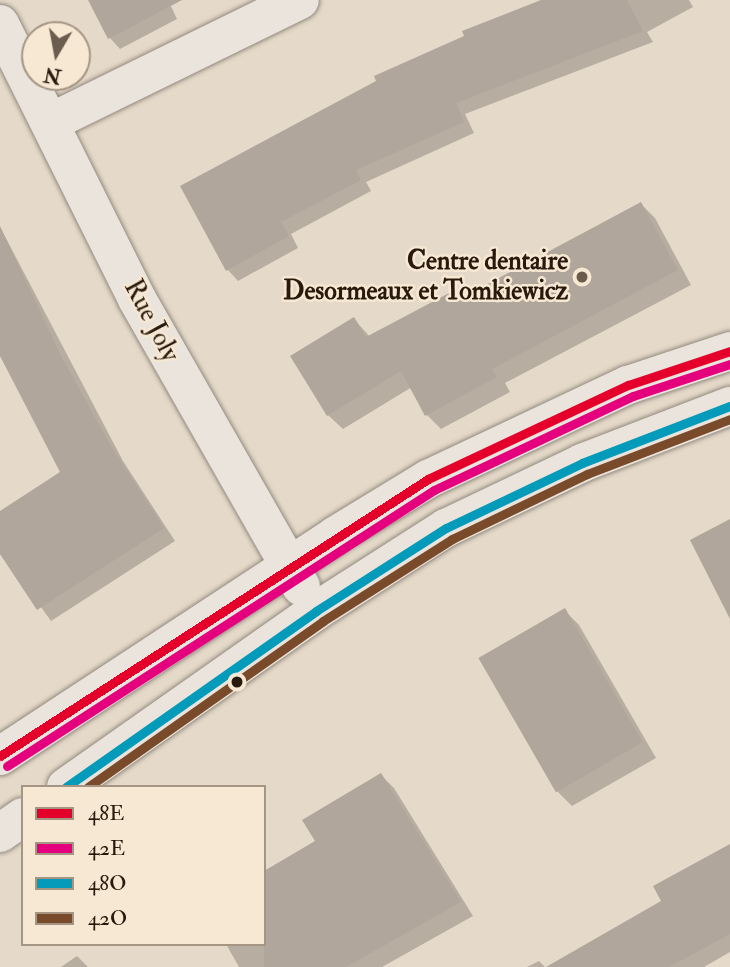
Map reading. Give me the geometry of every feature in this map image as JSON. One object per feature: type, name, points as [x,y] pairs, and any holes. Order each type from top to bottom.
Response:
[{"type":"street","points":[[51,122],[300,0]]},
{"type":"street","name":"Rue Joly","points":[[0,24],[137,299],[316,611]]},
{"type":"street","points":[[0,756],[409,490],[539,423],[628,385],[730,351]]},
{"type":"street","points":[[69,785],[316,611],[418,544],[512,494],[621,446],[730,406]]},
{"type":"street","points":[[0,833],[21,818]]},
{"type":"building","points":[[88,0],[182,0],[108,39]]},
{"type":"building","points":[[541,0],[627,0],[643,31],[456,103],[464,122],[356,170],[361,180],[281,222],[289,236],[226,271],[180,186],[376,81],[374,76],[464,36],[462,31]]},
{"type":"building","points":[[641,202],[678,270],[492,369],[497,377],[425,416],[401,371],[327,416],[290,356],[354,317],[366,337],[451,292],[456,301]]},
{"type":"building","points":[[0,226],[62,358],[111,446],[164,528],[37,610],[0,554],[0,511],[60,472],[0,356]]},
{"type":"building","points":[[730,519],[730,619],[690,540]]},
{"type":"building","points":[[565,608],[642,742],[556,792],[478,658]]},
{"type":"building","points":[[381,773],[461,902],[346,967],[264,967],[266,870],[315,841],[302,820]]},
{"type":"building","points":[[730,844],[730,934],[669,967],[546,967],[661,901],[653,886]]},
{"type":"transit line","name":"48E","points":[[0,756],[428,479],[628,385],[730,351]]},
{"type":"transit line","name":"42E","points":[[7,766],[434,490],[633,396],[730,364]]},
{"type":"transit line","name":"48O","points":[[69,785],[316,611],[446,528],[582,463],[730,406]]},
{"type":"transit line","name":"42O","points":[[91,785],[323,621],[452,539],[587,474],[730,419]]},
{"type":"place","name":"Centre dentaire Desormeaux et Tomkiewicz","points":[[582,277]]}]
